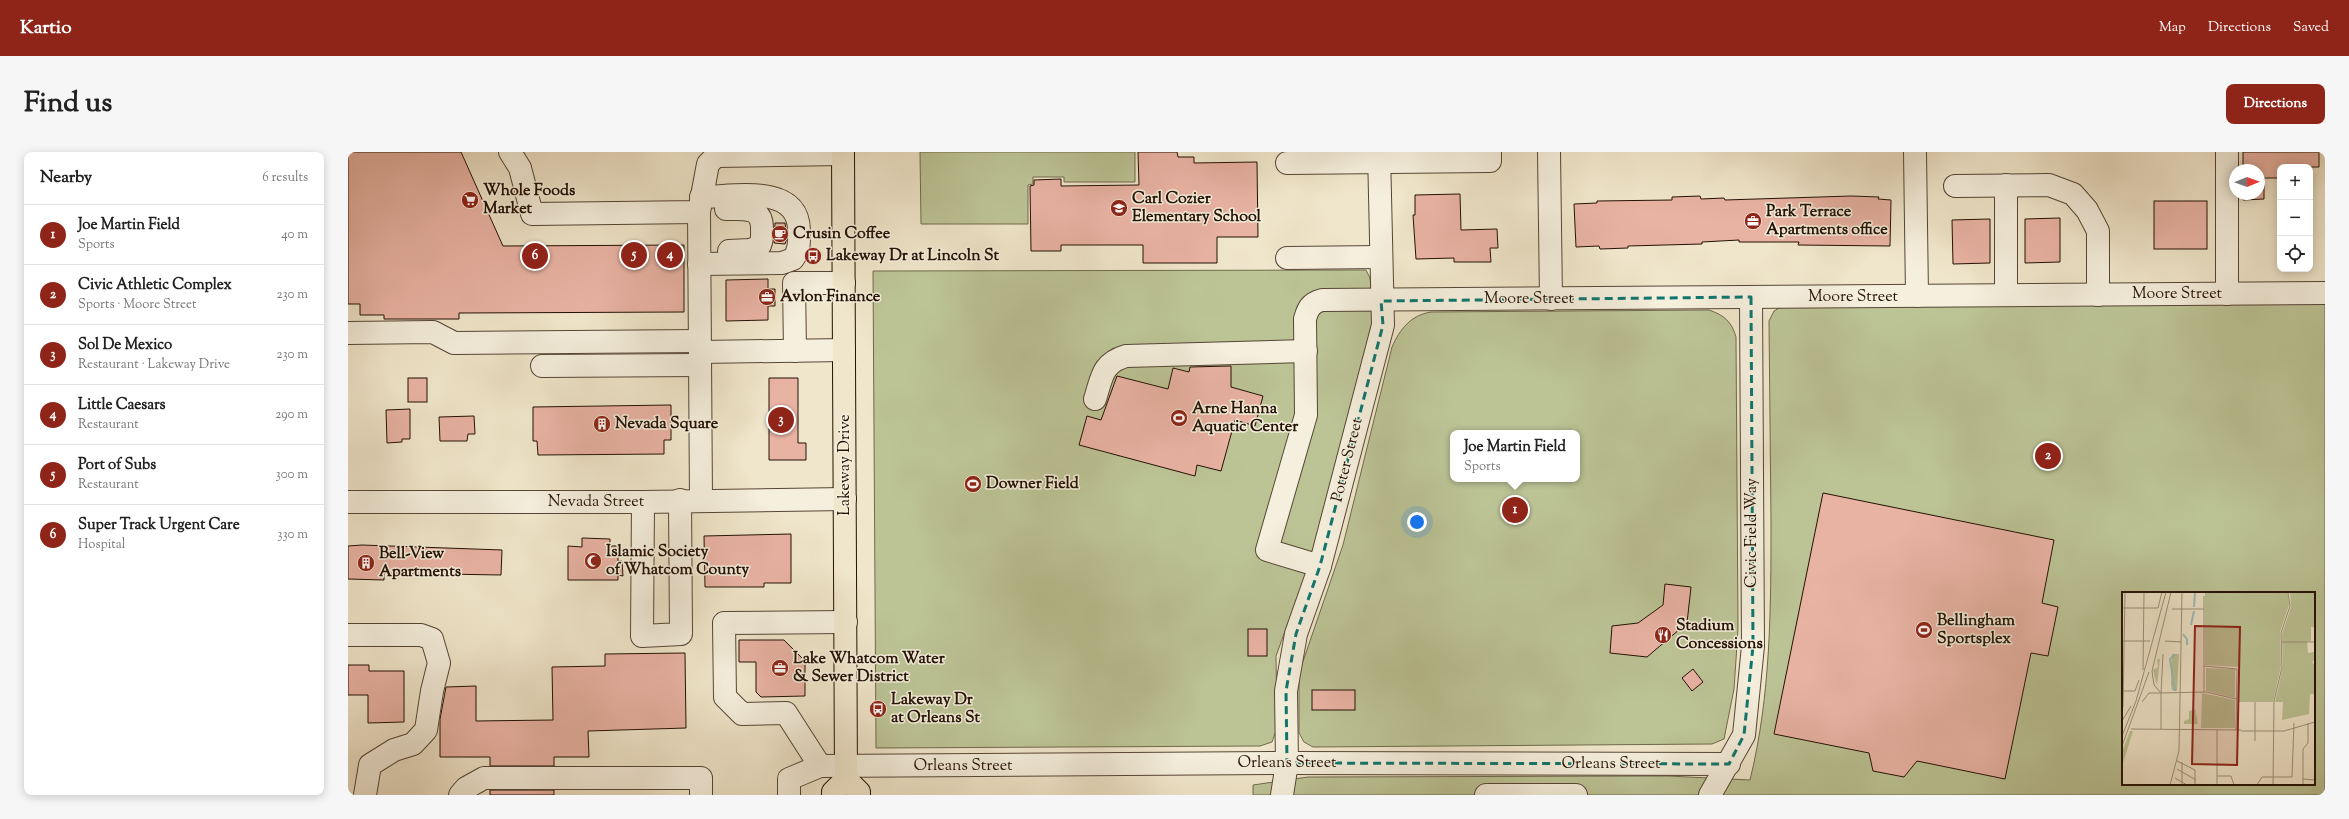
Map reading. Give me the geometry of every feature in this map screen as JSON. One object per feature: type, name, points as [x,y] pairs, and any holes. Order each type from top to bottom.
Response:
[{"type":"main road","name":"Lakeway Drive","points":[[843,153],[846,784]]},
{"type":"street","points":[[510,152],[520,168],[532,214],[700,206],[764,196],[787,203],[795,211],[798,218],[799,248],[793,259],[782,263],[699,258]]},
{"type":"street","points":[[1287,163],[1379,157],[1490,161],[1490,152]]},
{"type":"street","points":[[1549,152],[1551,299]]},
{"type":"street","points":[[1915,152],[1917,296]]},
{"type":"street","points":[[2227,152],[2227,294]]},
{"type":"street","points":[[643,502],[642,636],[681,634],[700,353],[700,206],[708,164],[716,154],[843,153]]},
{"type":"street","name":"Potter Street","points":[[1282,795],[1287,763],[1286,691],[1293,648],[1296,634],[1320,566],[1382,325],[1379,157]]},
{"type":"street","points":[[2006,185],[2006,295]]},
{"type":"street","points":[[1956,186],[2049,185],[2059,187],[2073,194],[2080,201],[2098,231],[2098,295]]},
{"type":"street","points":[[699,258],[755,250],[759,247],[762,238],[762,220],[755,211],[750,209],[700,206]]},
{"type":"street","points":[[1287,258],[1381,257]]},
{"type":"street","points":[[795,351],[794,283],[844,283]]},
{"type":"street","name":"Moore Street","points":[[1306,351],[1305,319],[1307,310],[1313,303],[1322,300],[1382,301],[2325,293]]},
{"type":"street","name":"Civic Field Way","points":[[1710,795],[1744,736],[1753,646],[1751,297]]},
{"type":"street","points":[[348,333],[433,332],[454,342],[700,353]]},
{"type":"street","points":[[542,366],[700,353],[844,350]]},
{"type":"street","points":[[1095,399],[1105,368],[1114,360],[1126,356],[1306,351],[1306,415],[1267,550],[1320,566]]},
{"type":"street","name":"Nevada Street","points":[[348,502],[643,502],[690,500],[845,499]]},
{"type":"street","points":[[789,795],[789,779],[820,766],[786,713],[742,714],[725,697],[724,623],[846,622]]},
{"type":"street","points":[[348,635],[421,635],[432,639],[439,663],[432,691],[426,730],[413,744],[394,750],[370,765],[366,795]]},
{"type":"street","name":"Orleans Street","points":[[820,766],[846,784],[1287,763],[1729,764]]},
{"type":"street","points":[[460,795],[466,788],[484,778],[701,778],[701,795]]},
{"type":"street","points":[[1486,795],[1576,795]]},
{"type":"highlighted area","points":[[1751,297],[1753,646],[1744,735],[1729,764],[1287,763],[1286,691],[1296,634],[1320,566],[1383,325],[1381,301]]},
{"type":"green space","points":[[920,152],[1135,152],[1135,182],[1064,182],[1064,177],[1033,177],[1033,184],[1028,185],[1028,224],[921,224]]},
{"type":"green space","points":[[1366,270],[1370,278],[1375,318],[1314,551],[1276,656],[1277,728],[1272,742],[1260,746],[876,748],[873,271]]},
{"type":"green space","points":[[2325,304],[2325,795],[1253,795],[1253,785],[1308,777],[1668,776],[1750,780],[1762,716],[1766,683],[1770,618],[1771,521],[1769,321],[1774,311],[1783,306]]},
{"type":"green space","points":[[1709,310],[1719,314],[1730,323],[1736,337],[1738,630],[1734,689],[1724,739],[1712,744],[1313,747],[1304,742],[1299,733],[1299,673],[1343,545],[1392,347],[1399,334],[1407,324],[1418,316],[1431,312]]},
{"type":"building","points":[[348,152],[461,152],[503,246],[684,245],[684,312],[459,313],[459,319],[384,319],[384,315],[360,315],[360,304],[348,304]]},
{"type":"building","points":[[1138,152],[1177,152],[1178,157],[1194,157],[1194,163],[1257,162],[1258,237],[1217,237],[1217,263],[1143,263],[1143,245],[1061,245],[1061,251],[1031,251],[1030,186],[1034,185],[1034,180],[1061,179],[1061,186],[1139,185]]},
{"type":"building","points":[[2243,152],[2319,152],[2319,167],[2313,167],[2313,164],[2277,164],[2277,178],[2265,178],[2265,164],[2243,164]]},
{"type":"building","points":[[1460,194],[1461,230],[1497,229],[1498,248],[1490,248],[1491,262],[1454,262],[1454,258],[1416,259],[1413,215],[1415,215],[1415,195]]},
{"type":"building","points":[[1700,196],[1701,199],[1724,198],[1725,200],[1851,196],[1879,197],[1878,199],[1891,200],[1890,246],[1798,245],[1799,242],[1739,242],[1739,240],[1702,242],[1702,244],[1628,246],[1628,248],[1600,249],[1599,246],[1576,247],[1574,204],[1597,203],[1597,201],[1672,200],[1672,197]]},
{"type":"building","points":[[2154,201],[2207,201],[2207,249],[2154,249]]},
{"type":"building","points":[[2060,218],[2060,262],[2025,263],[2025,219]]},
{"type":"building","points":[[1990,219],[1990,263],[1953,264],[1952,220]]},
{"type":"building","name":"Crusin Coffee","points":[[775,223],[785,223],[787,238],[785,244],[774,243]]},
{"type":"building","points":[[768,279],[768,289],[775,289],[775,306],[768,306],[768,320],[726,321],[726,280]]},
{"type":"building","name":"Arne Hanna Aquatic Center","points":[[1231,366],[1231,387],[1263,396],[1255,426],[1235,420],[1221,471],[1197,465],[1195,476],[1079,445],[1087,416],[1101,420],[1117,376],[1168,389],[1173,368],[1189,372],[1190,367]]},
{"type":"building","points":[[408,378],[427,378],[427,402],[408,402]]},
{"type":"building","points":[[769,378],[798,378],[798,443],[806,443],[806,460],[769,460]]},
{"type":"building","name":"Nevada Square","points":[[671,405],[671,440],[664,440],[664,454],[538,455],[537,441],[533,441],[533,407]]},
{"type":"building","points":[[410,409],[410,439],[402,439],[402,442],[387,443],[386,410]]},
{"type":"building","points":[[474,416],[475,434],[468,434],[467,441],[440,441],[439,417]]},
{"type":"building","name":"Bellingham Sportsplex","points":[[1823,493],[2054,540],[2042,603],[2058,607],[2048,656],[2031,653],[2005,779],[1917,761],[1904,777],[1873,771],[1869,753],[1774,734]]},
{"type":"building","points":[[791,534],[791,583],[764,583],[764,587],[705,587],[704,536]]},
{"type":"building","points":[[582,538],[610,539],[610,546],[618,546],[618,561],[622,561],[623,576],[618,575],[618,580],[568,580],[568,546],[582,547]]},
{"type":"building","points":[[362,545],[502,550],[501,575],[384,573],[384,580],[348,579],[348,546]]},
{"type":"building","points":[[1665,584],[1691,587],[1687,623],[1647,657],[1610,653],[1612,626],[1638,623],[1663,605]]},
{"type":"building","points":[[1248,629],[1267,629],[1267,656],[1248,656]]},
{"type":"building","points":[[739,640],[784,640],[805,661],[805,696],[761,697],[756,692],[756,662],[739,662]]},
{"type":"building","points":[[685,653],[686,728],[588,731],[589,757],[554,757],[554,766],[490,766],[490,757],[440,757],[440,719],[446,687],[476,686],[476,721],[553,720],[552,667],[605,666],[605,654]]},
{"type":"building","points":[[348,665],[369,665],[369,671],[404,671],[404,722],[368,723],[368,695],[348,695]]},
{"type":"building","points":[[1693,669],[1703,682],[1692,691],[1682,678]]},
{"type":"building","points":[[1312,690],[1355,690],[1355,710],[1312,710]]},
{"type":"building","points":[[490,790],[554,790],[554,795],[490,795]]},
{"type":"place","name":"Whole Foods Market","points":[[470,200]]},
{"type":"place","name":"Carl Cozier Elementary School","points":[[1119,208]]},
{"type":"place","name":"Park Terrace Apartments office","points":[[1753,221]]},
{"type":"place","name":"Crusin Coffee","points":[[780,234]]},
{"type":"place","name":"Port of Subs","points":[[634,255]]},
{"type":"place","name":"Little Caesars","points":[[670,255]]},
{"type":"place","name":"Super Track Urgent Care","points":[[535,256]]},
{"type":"place","name":"Lakeway Dr at Lincoln St","points":[[813,256]]},
{"type":"place","name":"Avlon Finance","points":[[767,297]]},
{"type":"place","name":"Arne Hanna Aquatic Center","points":[[1179,418]]},
{"type":"place","name":"Sol De Mexico","points":[[781,420]]},
{"type":"place","name":"Nevada Square","points":[[602,424]]},
{"type":"place","name":"Civic Athletic Complex","points":[[2048,456]]},
{"type":"place","name":"Downer Field","points":[[973,484]]},
{"type":"place","name":"Joe Martin Field","points":[[1515,510]]},
{"type":"place","name":"Islamic Society of Whatcom County","points":[[593,561]]},
{"type":"place","name":"Bell-View Apartments","points":[[366,563]]},
{"type":"place","name":"Bellingham Sportsplex","points":[[1924,630]]},
{"type":"place","name":"Stadium Concessions","points":[[1663,635]]},
{"type":"place","name":"Lake Whatcom Water & Sewer District","points":[[780,668]]},
{"type":"place","name":"Lakeway Dr at Orleans St","points":[[878,709]]}]
